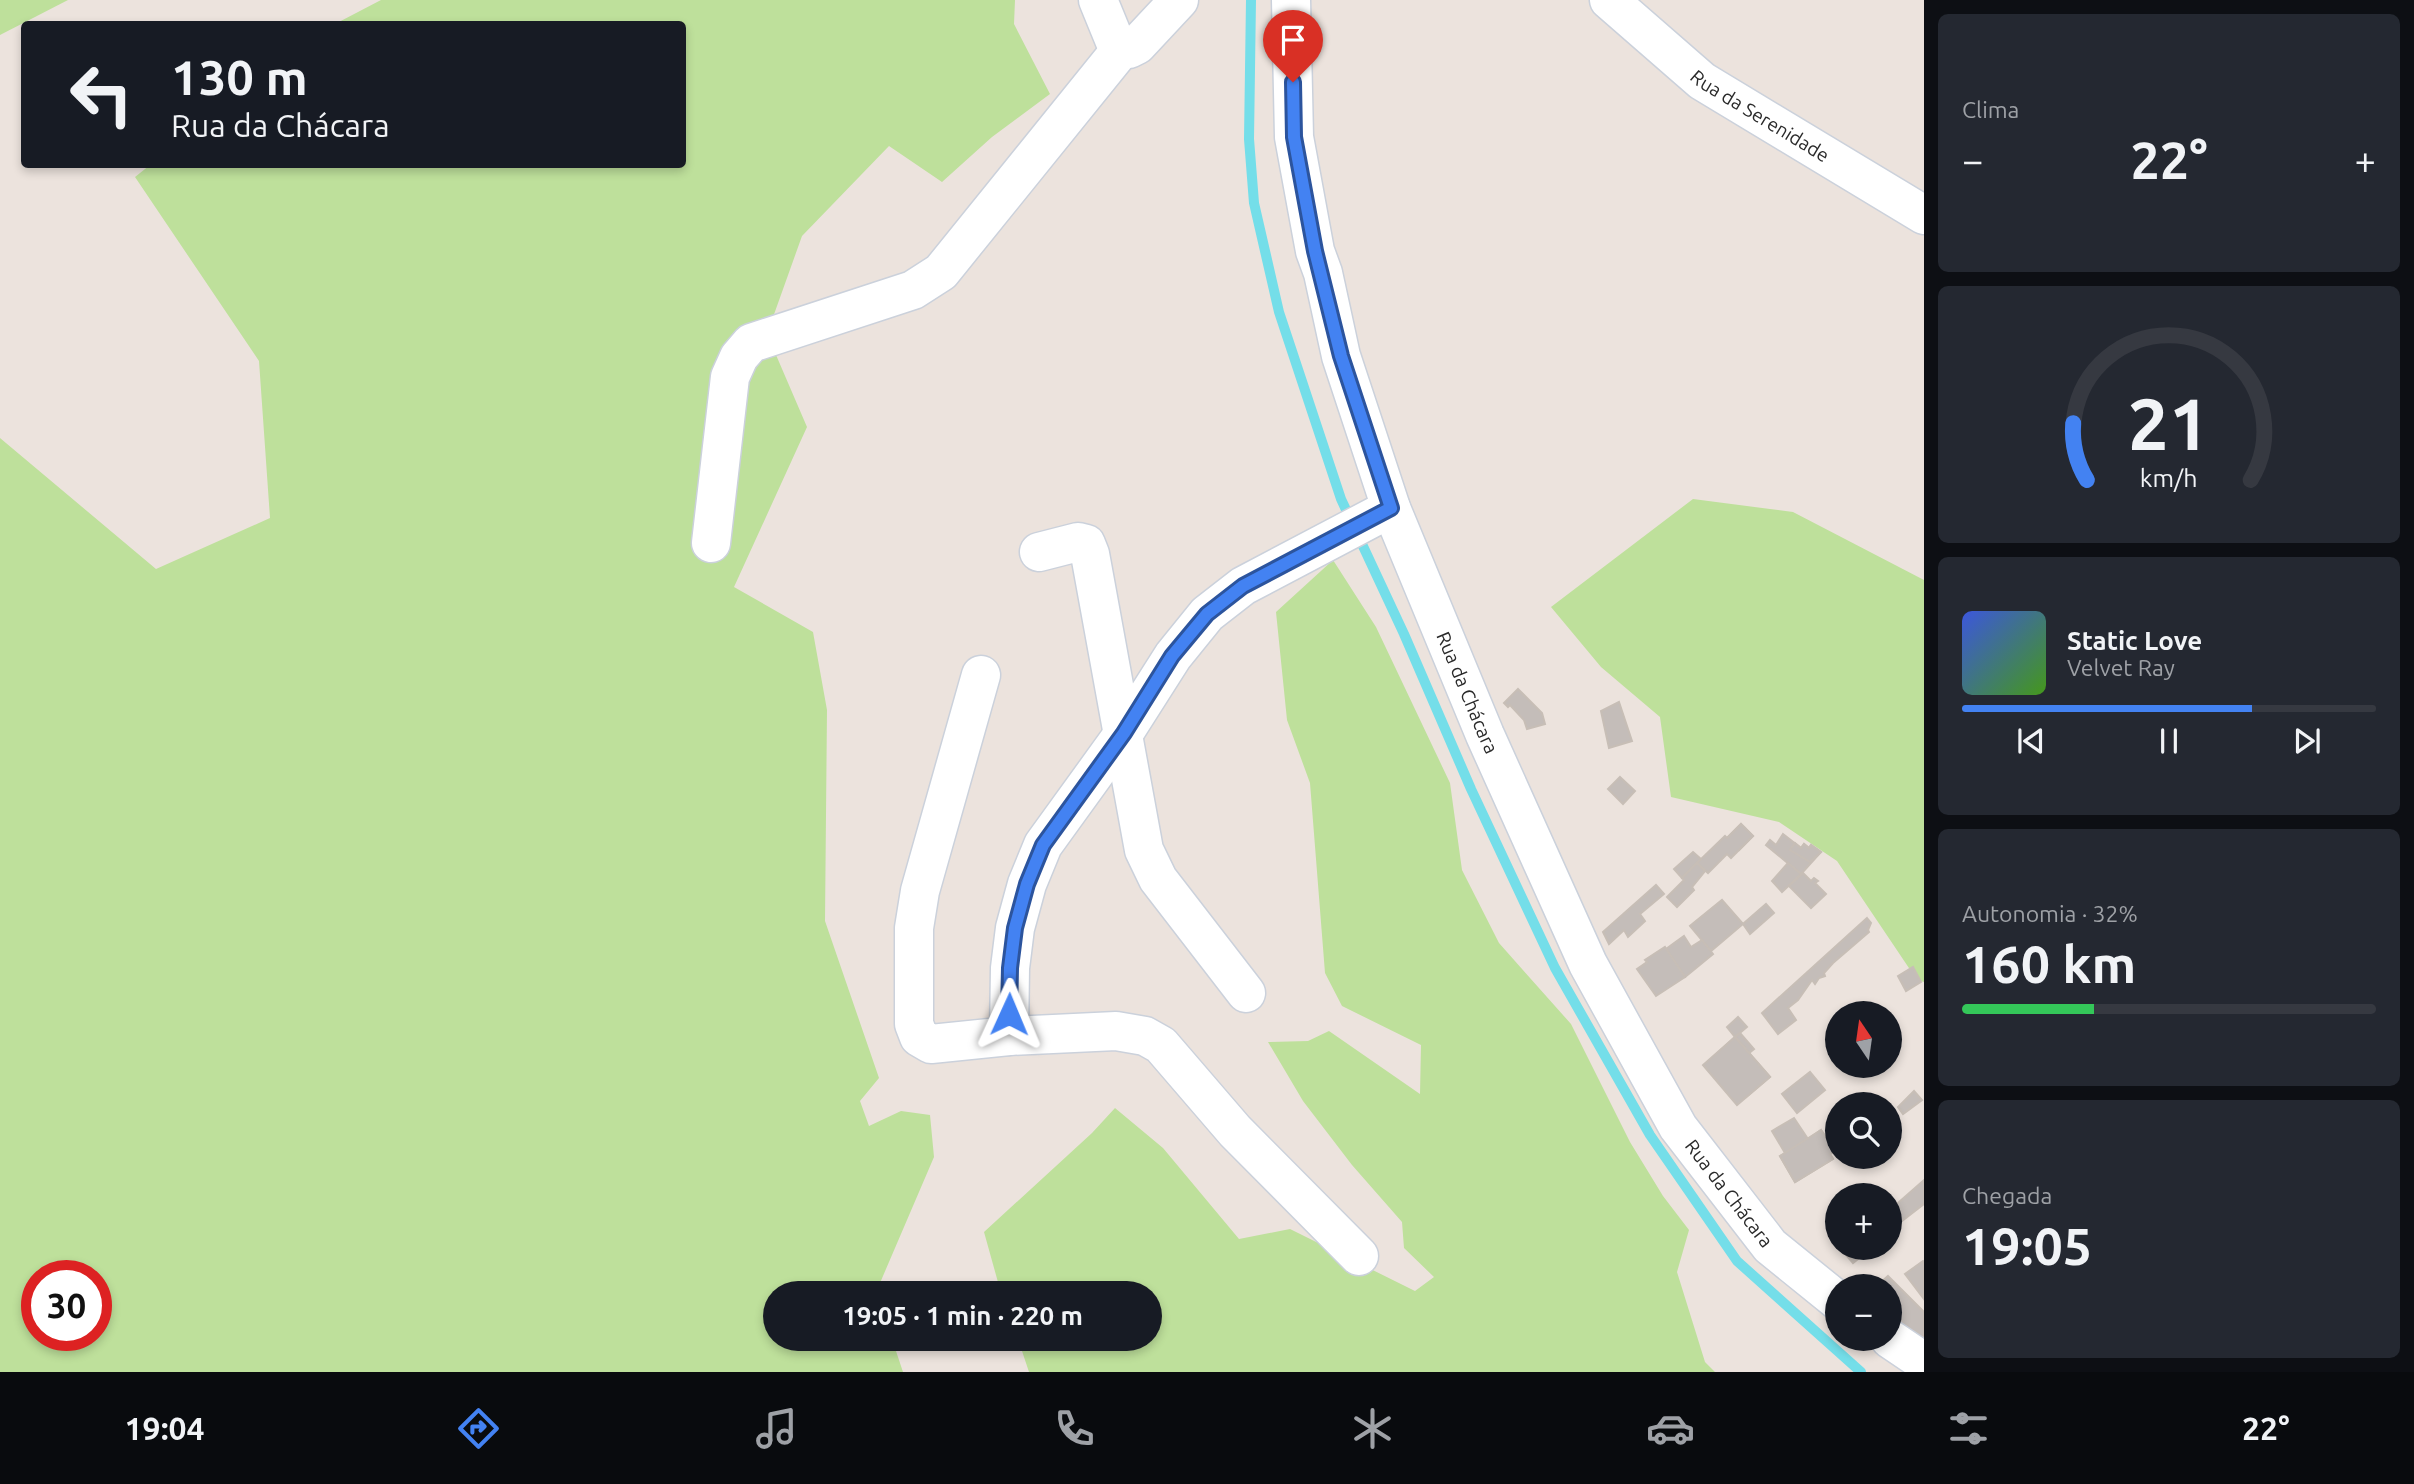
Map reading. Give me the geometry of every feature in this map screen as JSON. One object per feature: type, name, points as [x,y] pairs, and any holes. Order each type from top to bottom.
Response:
[{"type":"street","points":[[1098,0],[1116,44],[1129,49],[1137,45],[1179,0]]},
{"type":"street","name":"Rua da Chácara","points":[[1291,0],[1294,137],[1315,251],[1341,356],[1391,508],[1485,735],[1588,964],[1678,1127],[1770,1246],[1825,1290]]},
{"type":"street","name":"Rua da Serenidade","points":[[1609,0],[1702,81],[1924,215]]},
{"type":"street","points":[[711,543],[730,377],[739,356],[751,343],[913,290],[941,272],[1122,48]]},
{"type":"street","points":[[1009,1036],[1010,968],[1015,928],[1027,884],[1043,845],[1124,733],[1172,656],[1207,614],[1243,586],[1391,508]]},
{"type":"street","points":[[1039,552],[1079,542],[1086,544],[1124,733],[1144,850],[1158,879],[1245,993]]},
{"type":"street","points":[[981,675],[920,891],[914,928],[914,1024],[919,1037],[931,1044],[1009,1036],[1116,1031],[1144,1036],[1161,1045],[1236,1131],[1359,1256]]},
{"type":"street","points":[[1902,1347],[1924,1363]]},
{"type":"green space","points":[[0,0],[68,0],[27,21],[21,21],[21,24],[0,35]]},
{"type":"green space","points":[[381,0],[1015,0],[1014,24],[1050,94],[992,137],[942,182],[889,146],[802,236],[767,334],[807,427],[734,587],[813,632],[827,710],[825,921],[879,1078],[860,1101],[869,1126],[901,1111],[930,1115],[934,1157],[881,1281],[763,1281],[763,1351],[896,1351],[903,1372],[0,1372],[0,438],[156,569],[270,518],[259,361],[135,177],[146,168],[686,168],[686,21],[341,21]]},
{"type":"green space","points":[[1693,499],[1793,512],[1924,580],[1924,982],[1917,980],[1837,861],[1779,822],[1671,797],[1660,717],[1601,667],[1551,607]]},
{"type":"green space","points":[[1333,560],[1376,627],[1450,783],[1462,870],[1499,943],[1571,1024],[1630,1142],[1663,1196],[1689,1230],[1677,1272],[1705,1362],[1715,1372],[1029,1372],[1022,1351],[1162,1351],[1162,1281],[998,1281],[984,1232],[1092,1133],[1115,1108],[1163,1148],[1239,1239],[1290,1229],[1415,1291],[1434,1277],[1404,1248],[1402,1222],[1352,1165],[1303,1101],[1268,1042],[1308,1041],[1329,1031],[1420,1094],[1421,1045],[1342,1006],[1325,973],[1310,783],[1287,720],[1276,612]]},
{"type":"building","points":[[1518,689],[1542,713],[1545,724],[1527,729],[1524,720],[1510,705],[1508,707],[1504,703]]},
{"type":"building","points":[[1619,702],[1632,741],[1609,748],[1601,711]]},
{"type":"building","points":[[1620,777],[1635,791],[1623,804],[1608,789]]},
{"type":"building","points":[[1741,824],[1753,836],[1739,850],[1727,838]]},
{"type":"building","points":[[1741,824],[1753,836],[1731,858],[1727,854],[1708,873],[1697,863]]},
{"type":"building","points":[[1783,834],[1801,848],[1804,844],[1809,848],[1811,845],[1821,852],[1801,874],[1766,845],[1770,840],[1776,845]]},
{"type":"building","points":[[1795,843],[1801,848],[1804,844],[1809,848],[1811,845],[1821,852],[1810,862],[1790,850]]},
{"type":"building","points":[[1693,852],[1701,859],[1682,878],[1674,869]]},
{"type":"building","points":[[1697,863],[1705,871],[1692,887],[1694,890],[1677,907],[1667,897]]},
{"type":"building","points":[[1788,863],[1801,874],[1782,892],[1772,881]]},
{"type":"building","points":[[1803,873],[1811,881],[1814,878],[1818,881],[1815,883],[1826,894],[1811,908],[1789,886]]},
{"type":"building","points":[[1656,885],[1664,894],[1640,914],[1645,921],[1628,937],[1624,930],[1609,944],[1603,932]]},
{"type":"building","points":[[1722,900],[1743,924],[1711,951],[1690,926]]},
{"type":"building","points":[[1766,904],[1774,913],[1750,934],[1743,924]]},
{"type":"building","points":[[1867,918],[1871,923],[1869,932],[1833,963],[1824,973],[1825,976],[1819,978],[1815,984],[1812,980],[1798,1000],[1788,1008],[1796,1020],[1778,1034],[1762,1013]]},
{"type":"building","points":[[1684,936],[1691,947],[1702,940],[1713,954],[1685,977],[1666,949]]},
{"type":"building","points":[[1665,947],[1685,977],[1656,996],[1637,969],[1647,962],[1645,960]]},
{"type":"building","points":[[1913,967],[1921,982],[1906,991],[1898,976]]},
{"type":"building","points":[[1738,1017],[1747,1027],[1735,1037],[1727,1027]]},
{"type":"building","points":[[1740,1033],[1754,1049],[1749,1053],[1735,1037]]},
{"type":"building","points":[[1735,1037],[1770,1077],[1746,1097],[1713,1057]]},
{"type":"building","points":[[1735,1037],[1770,1077],[1737,1105],[1703,1065]]},
{"type":"building","points":[[1810,1072],[1825,1090],[1797,1113],[1782,1094]]},
{"type":"building","points":[[1914,1091],[1922,1100],[1903,1114],[1902,1103]]},
{"type":"building","points":[[1794,1118],[1808,1139],[1821,1130],[1825,1136],[1825,1164],[1795,1182],[1780,1156],[1785,1153],[1772,1131]]},
{"type":"building","points":[[1821,1130],[1825,1136],[1825,1164],[1795,1182],[1780,1156]]},
{"type":"building","points":[[1924,1180],[1924,1204],[1902,1221],[1902,1199]]},
{"type":"building","points":[[1924,1262],[1924,1299],[1905,1274]]},
{"type":"building","points":[[1902,1290],[1924,1312],[1924,1335],[1918,1341],[1902,1325]]},
{"type":"waterway","points":[[1251,0],[1249,139],[1254,203],[1279,312],[1341,499],[1404,634],[1471,789],[1555,968],[1650,1135],[1737,1261],[1861,1372]]},
{"type":"route","points":[[1009,1014],[1010,968],[1015,928],[1027,884],[1043,845],[1124,733],[1172,656],[1207,614],[1243,586],[1391,508],[1341,356],[1323,274],[1315,251],[1294,137],[1293,82]]}]
